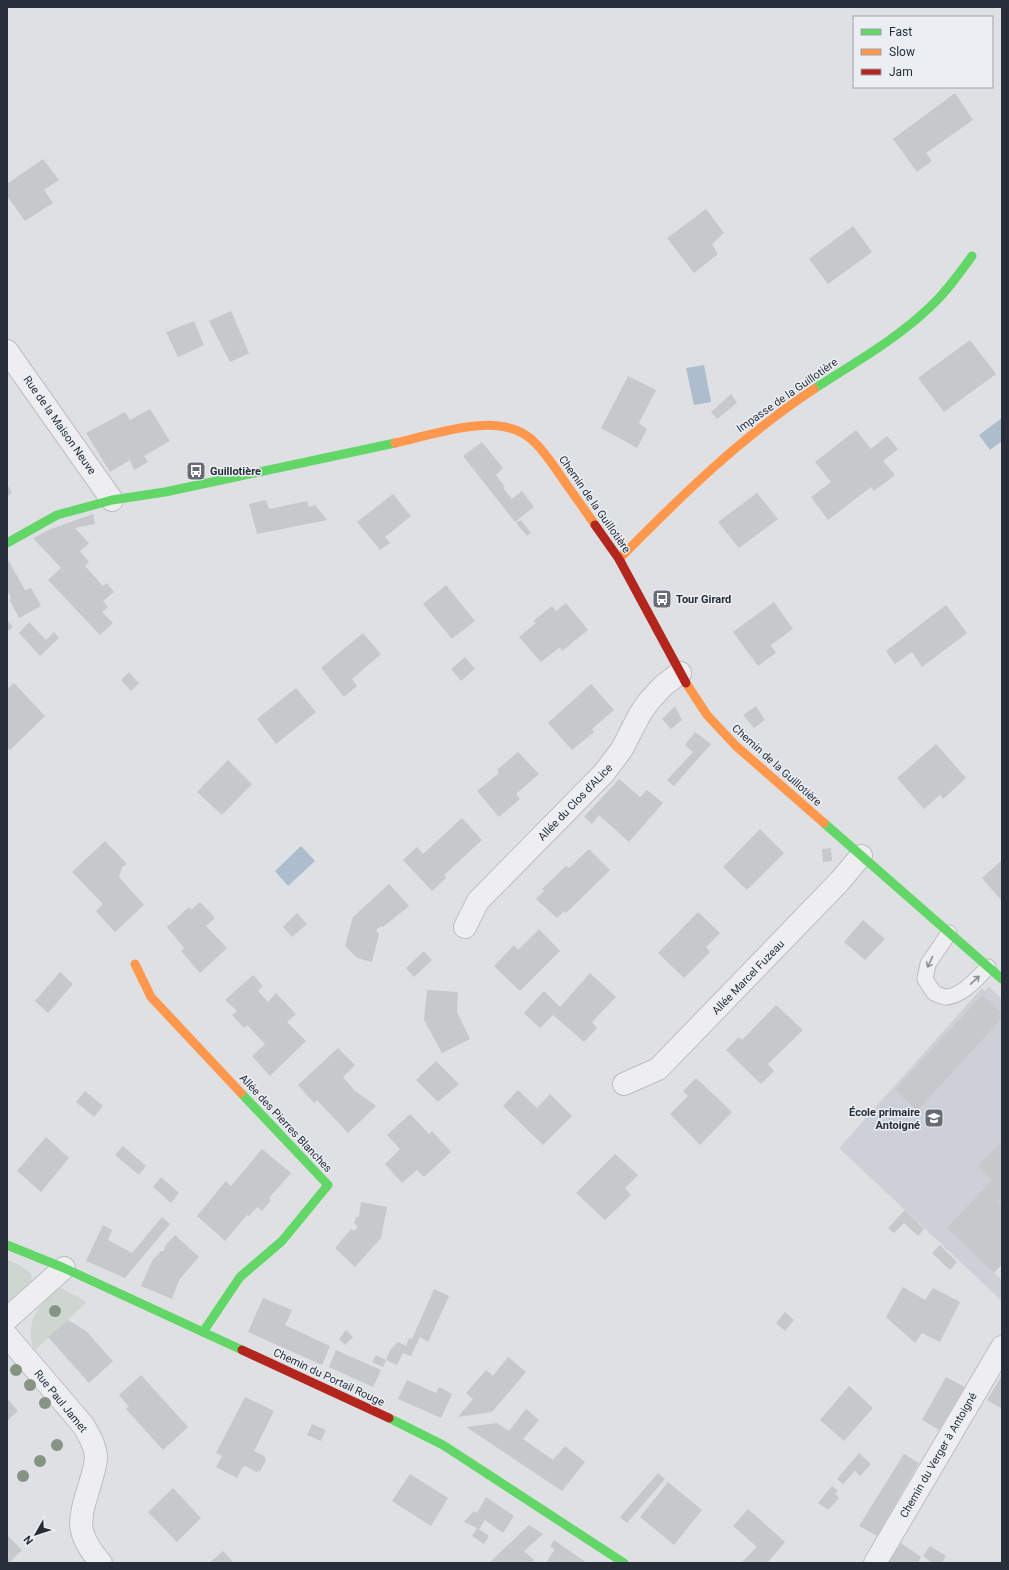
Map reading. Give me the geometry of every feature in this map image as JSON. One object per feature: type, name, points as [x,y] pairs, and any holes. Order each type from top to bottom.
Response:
[{"type":"street","name":"Impasse de la Guillotière","points":[[619,558],[732,449],[772,417],[877,348],[925,312],[943,296],[959,277],[972,256]]},
{"type":"street","name":"Rue de la Maison Neuve","points":[[7,351],[112,500]]},
{"type":"street","name":"Chemin de la Guillotière","points":[[7,543],[57,515],[112,500],[165,492],[295,466],[473,426],[496,425],[514,429],[531,438],[546,455],[619,558],[680,673],[708,715],[736,746],[1002,979]]},
{"type":"street","name":"Allée du Clos d'ALice","points":[[465,927],[478,901],[604,773],[622,749],[640,714],[649,701],[664,684],[680,673]]},
{"type":"street","name":"Allée Marcel Fuzeau","points":[[624,1084],[658,1070],[838,882],[861,856]]},
{"type":"street","name":"Allée des Pierres Blanches","points":[[135,964],[152,997],[328,1185],[282,1241],[240,1277],[203,1332]]},
{"type":"street","name":"Chemin du Portail Rouge","points":[[7,1245],[64,1268],[366,1406],[443,1445],[624,1563]]},
{"type":"street","points":[[7,1319],[64,1268]]},
{"type":"street","name":"Rue Paul Jamet","points":[[7,1336],[83,1425],[92,1440],[96,1456],[95,1464],[82,1510],[80,1524],[83,1538],[101,1563]]},
{"type":"street","name":"Chemin du Verger à Antoigné","points":[[875,1563],[1002,1347]]},
{"type":"lane","points":[[949,933],[928,964],[925,979],[934,993],[946,997],[956,994],[971,984],[988,967]]},
{"type":"shaded area","name":"École primaire Antoigné","points":[[989,987],[1002,999],[1002,1264],[994,1273],[1002,1280],[1002,1301],[839,1148],[982,988],[985,991]]},
{"type":"shaded area","points":[[7,1260],[28,1271],[32,1276],[31,1281],[23,1293],[7,1308]]},
{"type":"shaded area","points":[[59,1287],[87,1302],[34,1351],[31,1341],[31,1331],[35,1315],[45,1301]]},
{"type":"water","points":[[704,365],[711,402],[694,405],[686,368]]},
{"type":"water","points":[[1002,418],[1002,441],[990,450],[979,435]]},
{"type":"water","points":[[301,846],[315,861],[288,886],[275,871]]},
{"type":"building","points":[[955,93],[973,120],[926,153],[932,161],[917,172],[893,139]]},
{"type":"building","points":[[43,159],[59,180],[44,190],[53,203],[25,221],[7,196],[7,184]]},
{"type":"building","points":[[706,209],[724,233],[712,244],[718,254],[694,273],[667,238]]},
{"type":"building","points":[[853,226],[872,252],[828,284],[809,259]]},
{"type":"building","points":[[231,311],[249,353],[230,362],[209,321]]},
{"type":"building","points":[[194,321],[204,345],[178,357],[166,332]]},
{"type":"building","points":[[970,340],[996,374],[944,412],[918,378]]},
{"type":"building","points":[[628,376],[656,390],[639,423],[647,429],[637,448],[601,428]]},
{"type":"building","points":[[731,394],[737,403],[717,419],[711,412]]},
{"type":"building","points":[[150,409],[170,441],[144,456],[148,462],[134,470],[130,460],[110,472],[86,433],[125,412],[130,420]]},
{"type":"building","points":[[856,430],[871,449],[887,436],[898,449],[883,461],[895,475],[874,491],[871,487],[828,520],[811,497],[831,482],[815,462]]},
{"type":"building","points":[[482,442],[503,468],[496,475],[505,487],[503,488],[512,499],[522,491],[534,507],[515,522],[463,456]]},
{"type":"building","points":[[7,484],[12,493],[7,496]]},
{"type":"building","points":[[757,493],[778,519],[739,548],[718,522]]},
{"type":"building","points":[[393,494],[411,516],[385,537],[390,543],[380,550],[357,522]]},
{"type":"building","points":[[266,500],[269,509],[307,501],[309,507],[315,505],[327,520],[257,534],[249,504]]},
{"type":"building","points":[[93,514],[95,524],[75,528],[89,543],[80,551],[89,562],[85,566],[103,586],[107,583],[114,592],[103,601],[108,607],[102,612],[113,623],[100,635],[48,580],[61,568],[33,538],[51,529]]},
{"type":"building","points":[[521,520],[531,533],[527,536],[516,523]]},
{"type":"building","points":[[7,558],[25,590],[31,588],[41,606],[19,618],[9,599],[11,598],[7,590]]},
{"type":"building","points":[[446,585],[475,621],[452,639],[423,604]]},
{"type":"building","points":[[774,602],[793,629],[771,645],[776,653],[758,666],[733,632]]},
{"type":"building","points":[[566,603],[588,630],[562,651],[560,647],[541,662],[519,637],[536,623],[533,621],[552,606],[556,611]]},
{"type":"building","points":[[946,605],[967,633],[922,667],[912,652],[895,664],[886,651]]},
{"type":"building","points":[[7,620],[13,627],[7,632]]},
{"type":"building","points":[[29,622],[46,640],[54,632],[59,638],[40,656],[19,633]]},
{"type":"building","points":[[363,633],[381,654],[352,679],[357,686],[344,697],[321,668]]},
{"type":"building","points":[[465,657],[475,669],[461,681],[451,669]]},
{"type":"building","points":[[129,672],[139,683],[131,691],[121,680]]},
{"type":"building","points":[[14,683],[45,716],[10,750],[7,748],[7,689]]},
{"type":"building","points":[[591,684],[614,710],[592,729],[594,732],[572,750],[548,723]]},
{"type":"building","points":[[296,688],[316,712],[276,744],[257,719]]},
{"type":"building","points":[[675,706],[682,720],[671,729],[662,719]]},
{"type":"building","points":[[756,706],[765,720],[754,728],[743,715]]},
{"type":"building","points":[[695,732],[711,744],[674,786],[667,780],[693,752],[685,745]]},
{"type":"building","points":[[936,744],[966,778],[943,799],[940,795],[924,809],[897,778]]},
{"type":"building","points":[[518,752],[539,774],[516,794],[520,799],[499,817],[477,791],[499,773],[497,770]]},
{"type":"building","points":[[228,760],[252,784],[222,815],[197,792]]},
{"type":"building","points":[[619,779],[640,797],[647,790],[663,803],[629,842],[599,815],[592,824],[584,817]]},
{"type":"building","points":[[462,818],[482,840],[444,875],[446,878],[432,891],[403,860],[417,847],[423,854]]},
{"type":"building","points":[[760,829],[784,853],[747,890],[723,867]]},
{"type":"building","points":[[105,841],[127,864],[122,867],[119,877],[144,905],[115,932],[96,911],[103,904],[72,872]]},
{"type":"building","points":[[831,848],[832,861],[823,862],[822,849]]},
{"type":"building","points":[[589,849],[610,870],[566,913],[564,911],[557,918],[536,899],[544,891],[542,889],[566,866],[569,868]]},
{"type":"building","points":[[1002,860],[1002,901],[982,878]]},
{"type":"building","points":[[389,884],[409,906],[383,927],[381,926],[376,930],[379,934],[372,962],[357,958],[345,946],[353,917]]},
{"type":"building","points":[[200,902],[215,918],[206,926],[227,948],[200,973],[181,951],[184,948],[167,927],[189,907],[191,910]]},
{"type":"building","points":[[698,912],[720,933],[706,947],[710,952],[684,978],[658,953]]},
{"type":"building","points":[[297,913],[307,924],[292,937],[283,927]]},
{"type":"building","points":[[863,920],[885,939],[865,960],[844,942]]},
{"type":"building","points":[[539,929],[560,951],[520,991],[494,966],[514,945],[518,950]]},
{"type":"building","points":[[424,951],[432,960],[414,977],[406,968]]},
{"type":"building","points":[[60,972],[73,984],[48,1013],[35,1001]]},
{"type":"building","points":[[590,973],[616,997],[592,1022],[597,1028],[584,1042],[553,1015],[540,1028],[524,1013],[544,991],[560,1007]]},
{"type":"building","points":[[253,975],[263,986],[258,991],[268,1002],[276,993],[296,1014],[287,1022],[306,1041],[270,1076],[252,1056],[265,1044],[247,1025],[244,1028],[232,1015],[237,1011],[225,1000]]},
{"type":"building","points":[[427,990],[458,992],[457,1012],[470,1039],[442,1053],[424,1020]]},
{"type":"building","points":[[982,995],[1002,1013],[1002,1018],[917,1111],[895,1090]]},
{"type":"building","points":[[776,1005],[803,1030],[768,1064],[774,1071],[761,1084],[726,1050],[739,1037],[742,1040]]},
{"type":"building","points":[[338,1048],[355,1065],[343,1077],[354,1090],[376,1106],[348,1133],[317,1100],[314,1103],[298,1085]]},
{"type":"building","points":[[436,1061],[459,1084],[438,1102],[416,1080]]},
{"type":"building","points":[[696,1078],[732,1112],[700,1145],[670,1114],[688,1096],[683,1091]]},
{"type":"building","points":[[518,1090],[537,1108],[550,1094],[572,1116],[543,1145],[503,1106]]},
{"type":"building","points":[[85,1091],[103,1106],[94,1117],[76,1102]]},
{"type":"building","points":[[410,1114],[429,1134],[432,1131],[451,1152],[424,1177],[417,1170],[402,1183],[385,1164],[400,1149],[387,1135]]},
{"type":"building","points":[[46,1137],[69,1158],[41,1192],[17,1171]]},
{"type":"building","points":[[1002,1141],[1002,1196],[998,1201],[1002,1205],[1002,1264],[994,1273],[947,1228],[992,1180],[978,1166]]},
{"type":"building","points":[[123,1146],[146,1166],[139,1175],[115,1155]]},
{"type":"building","points":[[262,1149],[291,1173],[269,1198],[271,1200],[262,1211],[257,1207],[249,1216],[247,1215],[225,1241],[197,1216],[226,1181],[231,1186]]},
{"type":"building","points":[[615,1154],[638,1175],[625,1188],[631,1195],[605,1220],[576,1193]]},
{"type":"building","points":[[161,1177],[179,1193],[171,1203],[153,1187]]},
{"type":"building","points":[[361,1202],[387,1207],[381,1238],[355,1267],[335,1248],[351,1229],[354,1231],[358,1227],[354,1223],[356,1217],[359,1217]]},
{"type":"building","points":[[905,1210],[924,1229],[918,1236],[904,1223],[894,1233],[888,1228]]},
{"type":"building","points":[[162,1217],[170,1224],[125,1278],[86,1261],[103,1225],[112,1230],[108,1240],[132,1253]]},
{"type":"building","points":[[175,1235],[199,1257],[179,1280],[172,1299],[141,1286],[152,1261],[161,1251],[164,1251],[165,1246]]},
{"type":"building","points":[[940,1245],[957,1262],[950,1270],[932,1253]]},
{"type":"building","points":[[903,1287],[925,1300],[933,1288],[960,1302],[940,1342],[922,1333],[915,1343],[886,1317]]},
{"type":"building","points":[[434,1289],[449,1296],[428,1342],[420,1337],[411,1356],[403,1353],[397,1365],[386,1360],[390,1350],[398,1342],[406,1346],[409,1338],[412,1339]]},
{"type":"building","points":[[263,1298],[292,1310],[285,1325],[330,1346],[322,1365],[248,1332]]},
{"type":"building","points":[[785,1312],[794,1320],[785,1331],[776,1323]]},
{"type":"building","points":[[68,1320],[86,1331],[113,1361],[89,1383],[48,1337]]},
{"type":"building","points":[[346,1330],[353,1337],[345,1345],[339,1339]]},
{"type":"building","points":[[336,1350],[381,1370],[373,1387],[329,1367]]},
{"type":"building","points":[[376,1355],[386,1360],[383,1367],[372,1362]]},
{"type":"building","points":[[508,1357],[526,1372],[492,1412],[458,1417],[473,1399],[466,1393],[486,1370],[493,1376]]},
{"type":"building","points":[[141,1375],[188,1427],[163,1450],[126,1409],[129,1407],[119,1395]]},
{"type":"building","points":[[946,1377],[965,1387],[939,1430],[922,1420]]},
{"type":"building","points":[[1002,1377],[1002,1409],[987,1400]]},
{"type":"building","points":[[407,1380],[436,1393],[439,1387],[452,1394],[441,1418],[398,1399]]},
{"type":"building","points":[[849,1386],[873,1408],[844,1441],[820,1420]]},
{"type":"building","points":[[245,1397],[274,1411],[254,1451],[264,1456],[266,1460],[260,1471],[256,1472],[246,1466],[243,1467],[237,1478],[216,1467],[222,1456],[216,1453]]},
{"type":"building","points":[[7,1398],[18,1411],[7,1421]]},
{"type":"building","points":[[526,1409],[539,1420],[523,1439],[553,1460],[565,1446],[585,1462],[562,1491],[466,1427],[497,1423],[509,1431]]},
{"type":"building","points":[[312,1424],[326,1430],[321,1441],[307,1435]]},
{"type":"building","points":[[859,1453],[871,1464],[860,1476],[855,1471],[843,1484],[837,1479]]},
{"type":"building","points":[[904,1454],[919,1463],[877,1536],[859,1526]]},
{"type":"building","points":[[658,1473],[665,1479],[627,1523],[620,1517]]},
{"type":"building","points":[[410,1474],[448,1498],[431,1526],[392,1501]]},
{"type":"building","points":[[668,1482],[702,1510],[674,1545],[640,1517]]},
{"type":"building","points":[[832,1486],[838,1491],[835,1494],[839,1498],[828,1510],[818,1503]]},
{"type":"building","points":[[173,1488],[201,1518],[177,1542],[148,1512]]},
{"type":"building","points":[[486,1497],[514,1516],[503,1533],[485,1520],[479,1529],[489,1536],[484,1544],[472,1536],[477,1528],[464,1522],[474,1511],[477,1513]]},
{"type":"building","points":[[748,1509],[785,1542],[767,1563],[741,1563],[757,1547],[733,1526]]},
{"type":"building","points":[[529,1525],[543,1534],[524,1551],[534,1560],[532,1563],[489,1563]]},
{"type":"building","points":[[7,1535],[22,1550],[9,1563],[7,1563]]},
{"type":"building","points":[[554,1540],[587,1563],[546,1563],[555,1549],[550,1547]]},
{"type":"building","points":[[901,1543],[921,1557],[918,1563],[888,1563]]},
{"type":"building","points":[[930,1546],[946,1556],[942,1563],[932,1563],[923,1556]]},
{"type":"building","points":[[223,1551],[234,1563],[209,1563]]},
{"type":"traffic: fast","points":[[814,389],[890,340],[918,318],[958,276],[972,256]]},
{"type":"traffic: fast","points":[[7,543],[57,515],[112,500],[165,492],[395,443]]},
{"type":"traffic: fast","points":[[824,823],[1002,979]]},
{"type":"traffic: fast","points":[[203,1332],[240,1277],[282,1241],[328,1185],[241,1093]]},
{"type":"traffic: fast","points":[[7,1245],[64,1268],[242,1350]]},
{"type":"traffic: fast","points":[[389,1418],[443,1445],[624,1563]]},
{"type":"traffic: slow","points":[[619,559],[688,491],[736,448],[761,427],[814,389]]},
{"type":"traffic: slow","points":[[395,443],[465,427],[483,425],[501,426],[517,431],[531,439],[542,450],[595,525]]},
{"type":"traffic: slow","points":[[686,683],[707,715],[736,746],[824,823]]},
{"type":"traffic: slow","points":[[135,964],[151,997],[241,1093]]},
{"type":"traffic: jam","points":[[595,525],[619,559],[686,683]]},
{"type":"traffic: jam","points":[[242,1350],[389,1418]]},
{"type":"place","name":"Guillotière","points":[[196,471]]},
{"type":"place","name":"Tour Girard","points":[[662,599]]},
{"type":"place","name":"École primaire Antoigné","points":[[934,1118]]}]
